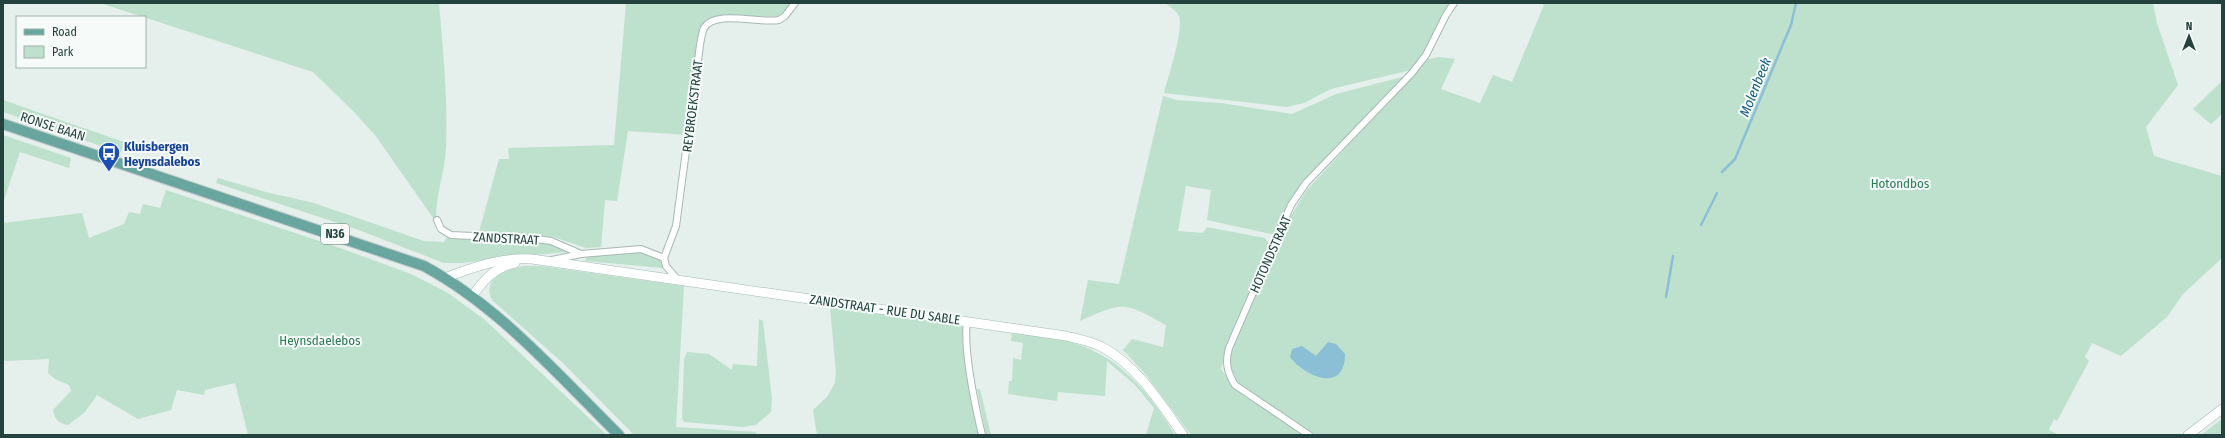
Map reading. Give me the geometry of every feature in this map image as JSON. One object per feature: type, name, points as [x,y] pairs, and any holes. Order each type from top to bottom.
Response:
[{"type":"main road","name":"RONSE BAAN","points":[[3,124],[254,207],[415,263],[445,278]]},
{"type":"main road","name":"ZANDSTRAAT - RUE DU SABLE","points":[[445,278],[472,268],[519,258],[677,279],[1066,336],[1103,347],[1117,356],[1144,383],[1183,435]]},
{"type":"main road","name":"ZANDSTRAAT - RUE DU SABLE","points":[[472,297],[480,284],[495,271],[504,266],[546,261]]},
{"type":"main road","name":"N36","points":[[445,278],[472,297],[522,340],[619,435]]},
{"type":"main road","points":[[2188,435],[2222,409]]},
{"type":"street","name":"REYBROEKSTRAAT","points":[[664,258],[674,237],[676,226],[699,52],[704,28],[709,23],[719,19],[778,20],[785,16],[795,3]]},
{"type":"street","name":"HOTONDSTRAAT","points":[[1310,435],[1235,385],[1229,375],[1227,366],[1229,348],[1275,240],[1306,183],[1412,73],[1426,55],[1446,14],[1454,3]]},
{"type":"street","name":"ZANDSTRAAT","points":[[437,220],[441,229],[451,235],[551,241],[581,254]]},
{"type":"street","name":"ZANDSTRAAT","points":[[546,261],[581,254],[641,249],[664,258]]},
{"type":"street","points":[[664,258],[666,266],[677,279]]},
{"type":"street","points":[[967,321],[966,340],[982,435]]},
{"type":"green space","points":[[100,3],[439,3],[445,75],[446,147],[437,203],[436,222],[375,135],[313,72],[146,18],[146,16],[140,16]]},
{"type":"green space","points":[[626,3],[794,3],[779,16],[726,15],[708,21],[702,27],[687,135],[628,131],[617,201],[605,200],[601,247],[586,248],[553,237],[479,232],[499,159],[509,159],[508,148],[614,145]]},
{"type":"green space","points":[[1165,3],[1452,3],[1431,42],[1411,70],[1331,89],[1304,103],[1287,107],[1164,93],[1178,42],[1180,22],[1178,14]]},
{"type":"green space","name":"Hotondbos","points":[[1539,3],[2153,3],[2157,23],[2178,85],[2146,127],[2154,156],[2222,176],[2222,258],[2183,294],[2167,317],[2121,356],[2092,343],[2085,357],[2089,361],[2057,421],[2054,419],[2049,430],[2059,435],[1315,435],[1246,390],[1232,376],[1230,368],[1230,357],[1233,346],[1288,221],[1306,191],[1428,59],[1440,57],[1455,59],[1441,89],[1480,103],[1493,75],[1512,82],[1544,5]]},
{"type":"green space","points":[[1406,76],[1303,183],[1276,235],[1207,220],[1211,190],[1186,186],[1178,231],[1203,233],[1207,227],[1265,238],[1271,246],[1225,354],[1221,369],[1235,388],[1305,435],[1191,435],[1146,375],[1123,350],[1132,339],[1163,347],[1166,325],[1132,308],[1124,307],[1116,307],[1106,310],[1080,321],[1088,280],[1119,284],[1163,96],[1176,100],[1221,103],[1292,114],[1336,94]]},
{"type":"green space","points":[[2222,81],[2222,114],[2211,124],[2193,109]]},
{"type":"green space","points":[[3,100],[124,142],[121,153],[3,112]]},
{"type":"green space","points":[[3,135],[71,158],[69,168],[20,152],[3,203]]},
{"type":"green space","points":[[218,178],[266,192],[314,203],[424,241],[444,242],[446,238],[546,242],[568,252],[498,258],[463,263],[444,263],[356,229],[216,183]]},
{"type":"green space","name":"Heynsdaelebos","points":[[166,190],[343,249],[411,274],[448,293],[485,320],[607,435],[248,435],[235,383],[205,390],[204,395],[177,390],[171,410],[138,419],[97,395],[85,412],[68,425],[59,422],[56,419],[53,410],[71,391],[69,385],[55,379],[48,373],[49,359],[5,361],[3,357],[3,223],[82,213],[89,238],[124,224],[129,212],[140,214],[143,204],[160,208]]},
{"type":"green space","points":[[641,251],[660,260],[664,265],[663,268],[585,261],[588,256]]},
{"type":"green space","points":[[523,266],[541,266],[684,286],[676,427],[757,432],[754,435],[634,435],[564,364],[492,300],[489,292],[492,281],[497,276],[509,270]]},
{"type":"green space","points":[[830,307],[964,327],[980,435],[817,435],[813,410],[827,397],[835,383],[836,373]]},
{"type":"green space","points":[[759,319],[763,321],[772,399],[771,412],[756,425],[743,427],[684,422],[682,418],[684,360],[687,352],[709,354],[732,370],[733,364],[757,366]]},
{"type":"green space","points":[[1012,333],[1050,338],[1073,343],[1090,349],[1105,357],[1120,367],[1145,392],[1166,420],[1175,435],[1146,435],[1154,408],[1135,385],[1107,361],[1105,396],[1058,392],[1057,401],[1008,394],[1009,381],[1012,381],[1013,358],[1021,360],[1023,343],[1011,341]]},
{"type":"green space","points":[[977,389],[980,389],[991,435],[986,435]]},
{"type":"green space","points":[[2222,419],[2222,435],[2201,435]]},
{"type":"water","points":[[1328,342],[1336,344],[1345,354],[1343,366],[1339,374],[1332,378],[1323,378],[1305,371],[1290,357],[1292,349],[1302,346],[1316,356]]},
{"type":"waterway","name":"Molenbeek","points":[[1722,172],[1735,159],[1791,25],[1796,3]]},
{"type":"waterway","name":"Molenbeek","points":[[1701,225],[1717,193]]},
{"type":"waterway","name":"Molenbeek","points":[[1666,297],[1673,256]]},
{"type":"place","name":"Kluisbergen Heynsdalebos","points":[[109,172]]}]
